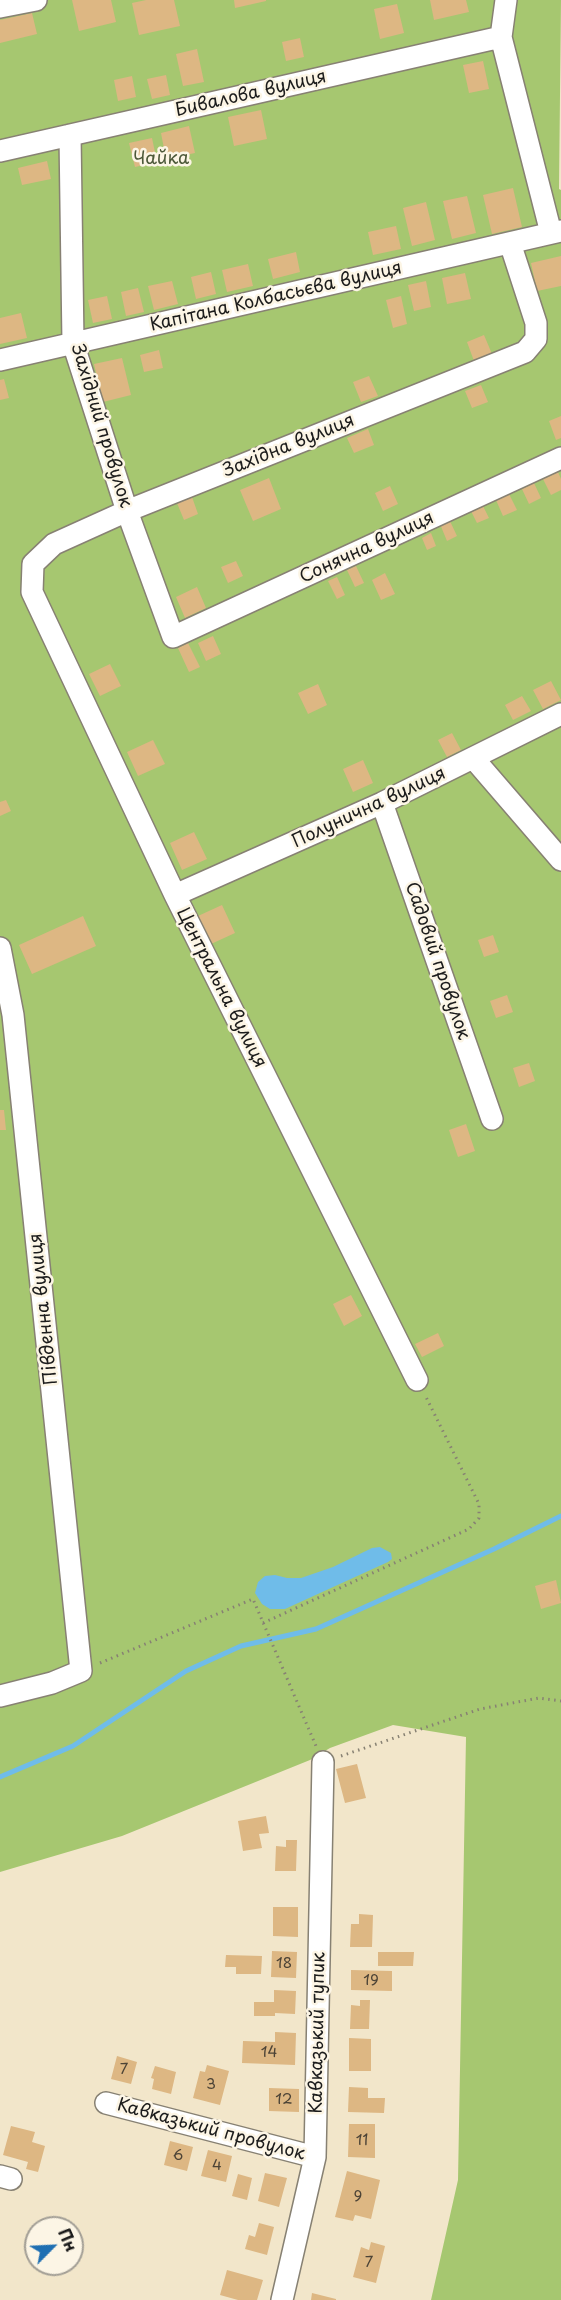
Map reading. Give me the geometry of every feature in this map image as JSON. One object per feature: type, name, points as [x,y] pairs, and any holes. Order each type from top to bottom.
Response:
[{"type":"street","points":[[0,7],[36,0]]},
{"type":"street","points":[[506,0],[501,37],[556,232]]},
{"type":"street","name":"Бивалова вулиця","points":[[0,151],[501,37]]},
{"type":"street","name":"Західний провулок","points":[[70,135],[74,343],[127,511],[173,637]]},
{"type":"street","name":"Капітана Колбасьєва вулиця","points":[[0,360],[556,232]]},
{"type":"street","name":"Західна вулиця","points":[[32,592],[33,564],[54,544],[127,511],[525,352],[536,339],[536,323],[510,243]]},
{"type":"street","name":"Сонячна вулиця","points":[[173,637],[561,459]]},
{"type":"street","name":"Центральна вулиця","points":[[32,592],[175,895],[417,1380]]},
{"type":"street","name":"Полунична вулиця","points":[[175,895],[382,804],[561,714]]},
{"type":"street","points":[[474,759],[561,860]]},
{"type":"street","name":"Садовий провулок","points":[[382,804],[492,1119]]},
{"type":"street","name":"Південна вулиця","points":[[0,948],[13,1015],[81,1671]]},
{"type":"street","points":[[0,1696],[52,1683],[81,1671]]},
{"type":"street","name":"Кавказький тупик","points":[[282,2300],[315,2157],[323,1762]]},
{"type":"street","name":"Кавказький провулок","points":[[106,2103],[315,2157]]},
{"type":"path","points":[[263,1623],[469,1529],[478,1518],[479,1503],[417,1380]]},
{"type":"path","points":[[81,1671],[253,1599],[323,1762],[480,1709],[539,1698],[561,1701]]},
{"type":"green space","name":"Чайка","points":[[0,0],[561,0],[559,189],[561,190],[561,2300],[431,2300],[458,2180],[466,1737],[393,1725],[330,1748],[310,1760],[122,1836],[0,1872]]},
{"type":"water","points":[[380,1547],[391,1553],[392,1559],[285,1609],[270,1609],[262,1604],[255,1593],[258,1582],[265,1576],[301,1578],[333,1567],[372,1548]]},
{"type":"building","points":[[72,0],[111,0],[116,22],[79,31]]},
{"type":"building","points":[[146,0],[174,0],[180,26],[139,35],[132,3]]},
{"type":"building","points":[[234,0],[266,0],[266,1],[235,8]]},
{"type":"building","points":[[430,0],[466,0],[469,12],[434,20]]},
{"type":"building","points":[[397,4],[404,33],[380,39],[374,9]]},
{"type":"building","points":[[32,13],[37,34],[0,43],[0,20]]},
{"type":"building","points":[[300,38],[304,57],[286,61],[282,42]]},
{"type":"building","points":[[197,49],[204,82],[183,86],[176,54]]},
{"type":"building","points":[[483,61],[489,89],[469,93],[463,65]]},
{"type":"building","points":[[166,75],[170,95],[152,99],[147,79]]},
{"type":"building","points":[[132,76],[136,97],[118,101],[114,80]]},
{"type":"building","points":[[261,110],[267,139],[234,146],[228,117]]},
{"type":"building","points":[[189,126],[195,153],[166,159],[161,133]]},
{"type":"building","points":[[152,138],[157,162],[135,167],[129,143]]},
{"type":"building","points":[[47,161],[51,179],[22,185],[18,168]]},
{"type":"building","points":[[513,188],[522,227],[492,234],[483,195]]},
{"type":"building","points":[[467,196],[476,233],[452,239],[443,201]]},
{"type":"building","points":[[426,202],[435,240],[412,246],[403,208]]},
{"type":"building","points":[[396,226],[401,249],[373,255],[368,232]]},
{"type":"building","points":[[296,252],[300,272],[273,279],[268,259]]},
{"type":"building","points":[[561,256],[561,286],[537,291],[531,263]]},
{"type":"building","points":[[248,264],[253,286],[227,292],[222,270]]},
{"type":"building","points":[[211,272],[216,294],[196,299],[191,277]]},
{"type":"building","points":[[465,273],[471,299],[447,304],[442,278]]},
{"type":"building","points":[[172,281],[178,304],[154,310],[148,286]]},
{"type":"building","points":[[426,281],[431,307],[414,311],[408,285]]},
{"type":"building","points":[[138,288],[144,312],[126,316],[121,292]]},
{"type":"building","points":[[107,296],[112,319],[93,323],[88,300]]},
{"type":"building","points":[[401,296],[407,324],[393,328],[386,300]]},
{"type":"building","points":[[21,313],[27,338],[0,344],[0,318]]},
{"type":"building","points":[[484,335],[492,354],[474,361],[467,342]]},
{"type":"building","points":[[159,350],[163,368],[144,372],[140,355]]},
{"type":"building","points":[[122,358],[131,395],[103,402],[94,364]]},
{"type":"building","points":[[369,376],[378,396],[361,402],[353,382]]},
{"type":"building","points":[[4,379],[9,398],[0,400],[0,380]]},
{"type":"building","points":[[481,385],[488,402],[472,408],[465,391]]},
{"type":"building","points":[[561,416],[561,438],[556,440],[549,421]]},
{"type":"building","points":[[368,429],[374,445],[354,453],[347,438]]},
{"type":"building","points":[[558,472],[561,479],[561,490],[551,495],[543,479]]},
{"type":"building","points":[[269,478],[281,509],[253,521],[240,490]]},
{"type":"building","points":[[534,483],[541,498],[529,504],[522,489]]},
{"type":"building","points":[[390,486],[398,504],[383,511],[375,493]]},
{"type":"building","points":[[509,494],[517,510],[503,516],[496,500]]},
{"type":"building","points":[[192,497],[198,514],[184,520],[177,503]]},
{"type":"building","points":[[482,504],[489,518],[477,523],[470,509]]},
{"type":"building","points":[[449,519],[457,536],[447,541],[440,524]]},
{"type":"building","points":[[431,533],[436,546],[427,550],[422,538]]},
{"type":"building","points":[[236,561],[243,576],[228,583],[221,567]]},
{"type":"building","points":[[356,566],[364,583],[355,587],[347,570]]},
{"type":"building","points":[[385,573],[395,594],[381,600],[372,580]]},
{"type":"building","points":[[337,577],[345,595],[337,599],[328,581]]},
{"type":"building","points":[[197,587],[206,608],[185,618],[176,597]]},
{"type":"building","points":[[213,636],[221,654],[206,661],[198,643]]},
{"type":"building","points":[[188,643],[200,667],[189,672],[178,648]]},
{"type":"building","points":[[110,664],[121,686],[100,696],[89,674]]},
{"type":"building","points":[[551,681],[561,700],[543,709],[533,690]]},
{"type":"building","points":[[318,684],[327,705],[308,714],[298,693]]},
{"type":"building","points":[[522,696],[531,711],[513,720],[505,705]]},
{"type":"building","points":[[452,733],[461,750],[447,757],[438,740]]},
{"type":"building","points":[[153,740],[165,764],[138,776],[127,752]]},
{"type":"building","points":[[363,760],[373,783],[353,792],[343,769]]},
{"type":"building","points":[[6,800],[11,811],[0,816],[0,802]]},
{"type":"building","points":[[194,832],[207,859],[182,870],[170,843]]},
{"type":"building","points":[[222,905],[235,933],[211,944],[198,916]]},
{"type":"building","points":[[83,916],[96,946],[32,974],[19,945]]},
{"type":"building","points":[[493,935],[499,952],[484,957],[478,940]]},
{"type":"building","points":[[507,995],[513,1012],[496,1018],[490,1001]]},
{"type":"building","points":[[529,1063],[535,1081],[519,1087],[513,1068]]},
{"type":"building","points":[[0,1110],[4,1110],[6,1130],[0,1130]]},
{"type":"building","points":[[466,1124],[475,1151],[458,1157],[449,1130]]},
{"type":"building","points":[[351,1295],[362,1316],[344,1326],[333,1304]]},
{"type":"building","points":[[438,1333],[444,1346],[422,1357],[415,1344]]},
{"type":"building","points":[[556,1580],[561,1603],[541,1609],[535,1586]]},
{"type":"building","points":[[357,1764],[366,1798],[345,1803],[336,1769]]},
{"type":"building","points":[[266,1816],[269,1833],[259,1834],[262,1848],[243,1851],[238,1821]]},
{"type":"building","points":[[286,1840],[297,1840],[296,1871],[275,1871],[276,1846],[286,1847]]},
{"type":"building","points":[[273,1907],[298,1907],[298,1937],[273,1936]]},
{"type":"building","points":[[359,1914],[373,1915],[372,1947],[350,1947],[351,1924],[359,1924]]},
{"type":"building","points":[[272,1951],[297,1952],[296,1978],[271,1977]]},
{"type":"building","points":[[378,1952],[414,1952],[413,1966],[378,1966]]},
{"type":"building","points":[[226,1955],[262,1956],[261,1974],[236,1974],[236,1967],[225,1967]]},
{"type":"building","points":[[351,1970],[392,1971],[392,1991],[351,1990]]},
{"type":"building","points":[[274,1990],[296,1991],[295,2014],[275,2013],[275,2016],[254,2016],[254,2002],[274,2002]]},
{"type":"building","points":[[360,2000],[370,2000],[369,2029],[350,2029],[351,2005],[360,2006]]},
{"type":"building","points":[[275,2032],[296,2033],[295,2065],[242,2063],[243,2041],[275,2042]]},
{"type":"building","points":[[349,2038],[371,2039],[371,2071],[349,2071]]},
{"type":"building","points":[[117,2056],[137,2062],[131,2084],[111,2079]]},
{"type":"building","points":[[207,2065],[229,2071],[220,2105],[193,2098],[200,2071],[205,2072]]},
{"type":"building","points":[[155,2066],[176,2072],[171,2094],[152,2089],[154,2079],[151,2078]]},
{"type":"building","points":[[349,2087],[368,2088],[368,2098],[385,2098],[384,2113],[348,2112]]},
{"type":"building","points":[[269,2088],[299,2089],[299,2112],[269,2111]]},
{"type":"building","points":[[349,2124],[375,2124],[375,2158],[348,2157]]},
{"type":"building","points":[[11,2126],[35,2132],[32,2142],[45,2146],[38,2172],[26,2169],[28,2162],[3,2155]]},
{"type":"building","points":[[170,2141],[193,2147],[187,2171],[164,2165]]},
{"type":"building","points":[[208,2150],[232,2156],[226,2182],[201,2176]]},
{"type":"building","points":[[347,2171],[380,2180],[371,2219],[355,2215],[353,2221],[335,2217]]},
{"type":"building","points":[[265,2173],[287,2178],[279,2207],[258,2201]]},
{"type":"building","points":[[238,2174],[252,2178],[247,2200],[232,2196]]},
{"type":"building","points":[[259,2223],[274,2227],[267,2255],[245,2249],[249,2235],[255,2237]]},
{"type":"building","points":[[371,2242],[385,2246],[376,2283],[353,2277],[361,2247],[369,2250]]},
{"type":"building","points":[[227,2270],[263,2280],[257,2300],[238,2300],[220,2295]]},
{"type":"building","points":[[312,2293],[336,2299],[336,2300],[311,2300]]},
{"type":"waterway","points":[[0,1777],[73,1746],[186,1671],[241,1646],[316,1629],[494,1549],[561,1516]]}]
